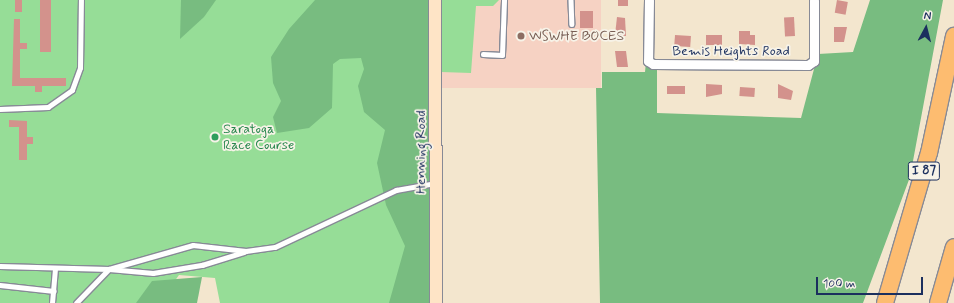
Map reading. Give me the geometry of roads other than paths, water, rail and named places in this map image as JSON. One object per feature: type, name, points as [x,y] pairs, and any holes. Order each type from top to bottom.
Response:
[{"type":"highway","name":"I 87","points":[[885,303],[929,153],[954,36]]},
{"type":"highway","points":[[938,303],[954,247]]},
{"type":"street","name":"Henning Road","points":[[435,0],[436,303]]},
{"type":"street","name":"Bemis Heights Road","points":[[648,0],[648,61],[659,65],[800,66],[814,61],[814,0]]},
{"type":"lane","points":[[0,109],[48,107],[72,90],[80,68],[81,0]]},
{"type":"lane","points":[[483,54],[502,55],[504,0]]},
{"type":"lane","points":[[571,0],[572,24]]},
{"type":"lane","points":[[0,266],[55,270],[109,269],[153,273],[202,265],[246,251],[275,247],[396,190],[436,183]]},
{"type":"lane","points":[[76,303],[109,269],[193,244],[246,251]]},
{"type":"lane","points":[[52,303],[55,270]]},
{"type":"lane","points":[[0,285],[54,291]]},
{"type":"place","name":"WSWHE BOCES","points":[[521,36]]},
{"type":"place","name":"Saratoga Race Course","points":[[215,137]]}]
